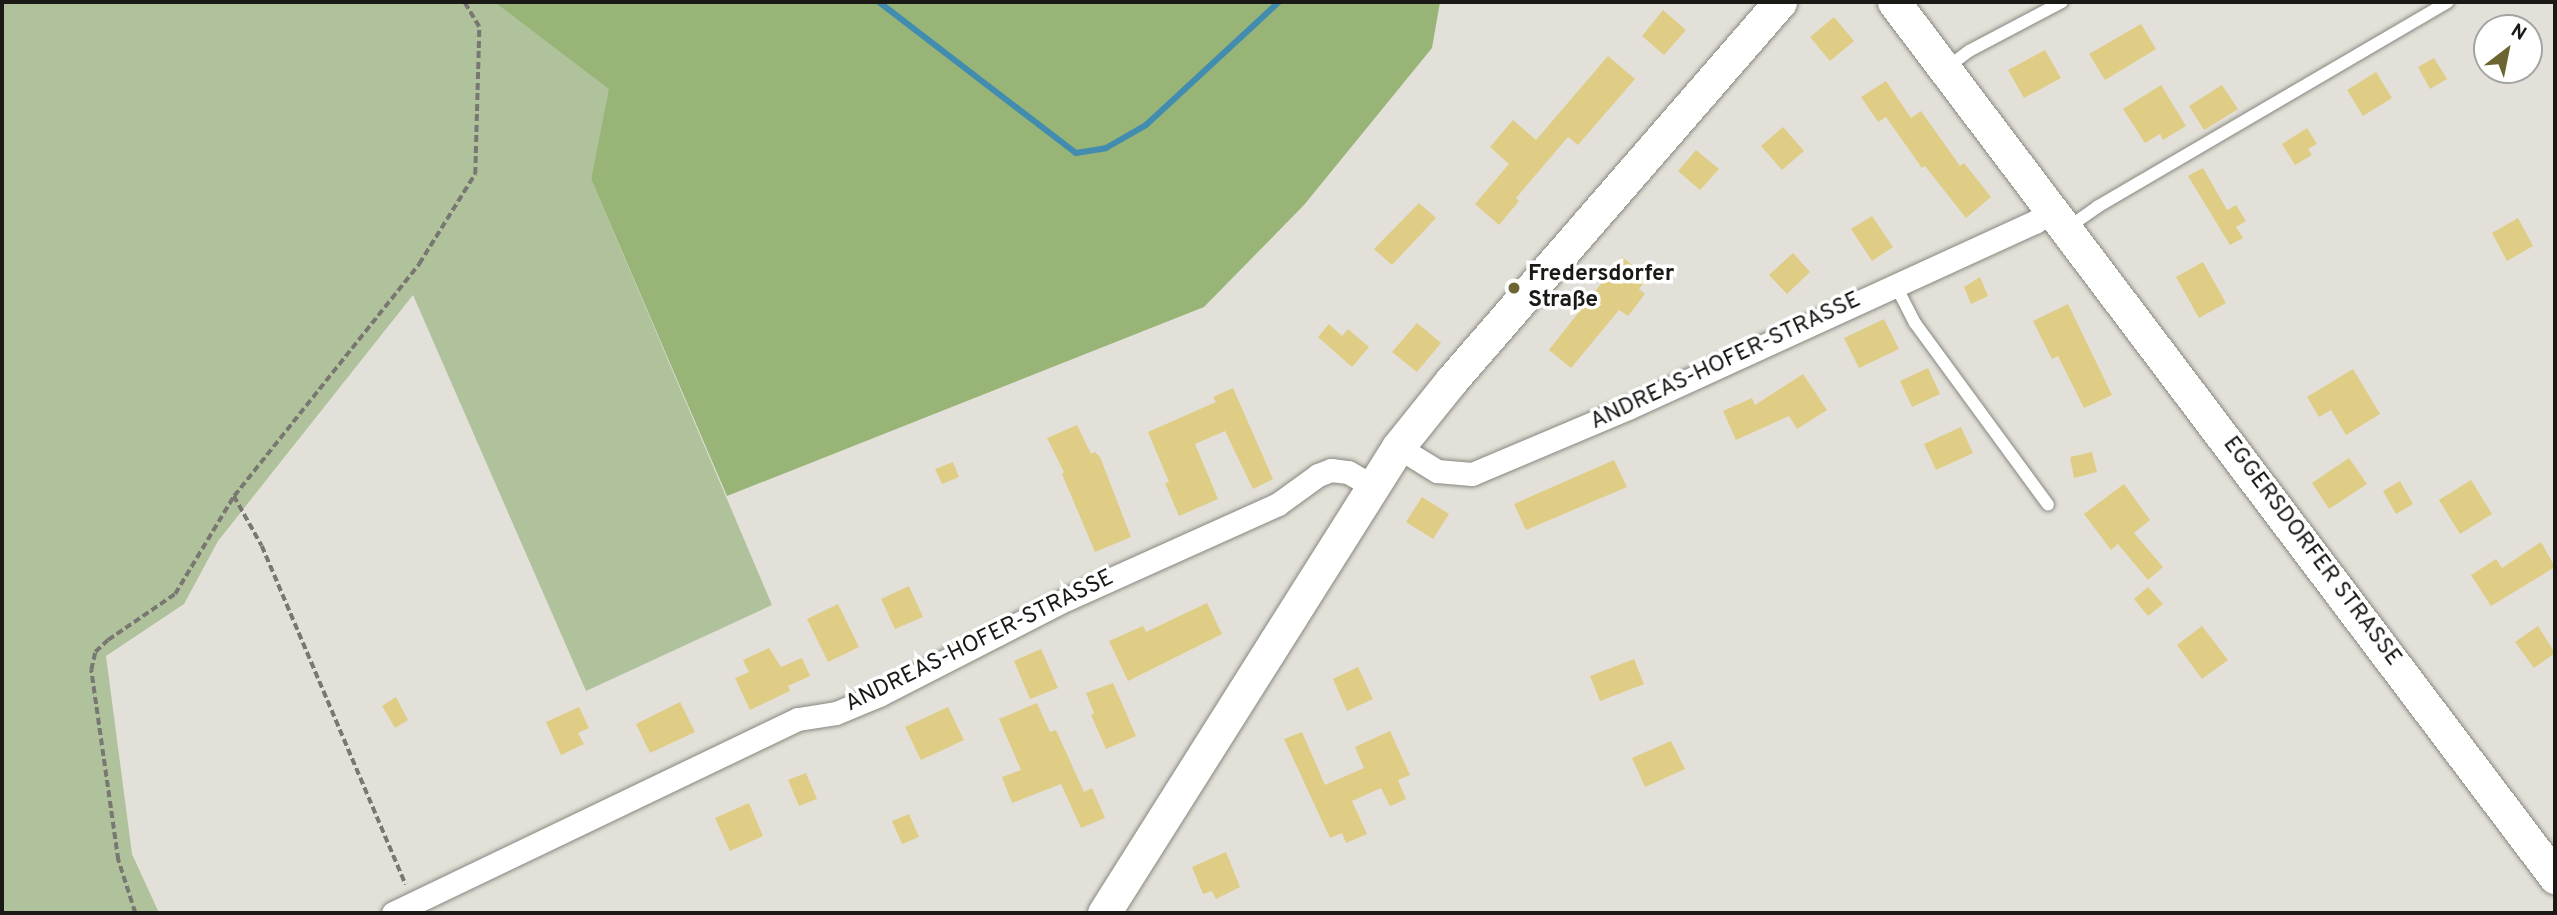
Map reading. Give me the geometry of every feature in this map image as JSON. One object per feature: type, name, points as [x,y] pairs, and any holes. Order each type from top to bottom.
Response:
[{"type":"street","points":[[1104,913],[1398,447],[1459,372],[1780,2]]},
{"type":"street","name":"EGGERSDORFER STRASSE","points":[[1894,2],[2555,877]]},
{"type":"street","name":"ANDREAS-HOFER-STRASSE","points":[[1398,447],[1437,471],[1472,474],[1628,408],[2035,222],[2058,220]]},
{"type":"street","name":"ANDREAS-HOFER-STRASSE","points":[[393,913],[798,719],[836,713],[879,695],[1067,599],[1278,503],[1318,475],[1331,470],[1348,472],[1374,486]]},
{"type":"lane","points":[[1945,69],[1969,51],[2062,2]]},
{"type":"lane","points":[[2058,220],[2106,201],[2448,2]]},
{"type":"lane","points":[[1895,284],[1915,323],[2048,505]]},
{"type":"path","points":[[135,913],[118,860],[91,670],[95,652],[175,594],[234,496],[419,264],[475,174],[479,27],[464,2]]},
{"type":"path","points":[[234,496],[262,546],[414,903]]},
{"type":"green space","points":[[2,2],[494,2],[610,89],[591,179],[772,605],[586,691],[413,295],[218,541],[184,604],[106,656],[132,854],[159,913],[2,913]]},
{"type":"green space","points":[[494,2],[1440,2],[1432,48],[1304,205],[1204,307],[727,496],[591,179],[609,89]]},
{"type":"building","points":[[1663,10],[1686,30],[1664,55],[1642,36]]},
{"type":"building","points":[[1834,17],[1854,41],[1830,61],[1810,37]]},
{"type":"building","points":[[2141,24],[2156,49],[2105,80],[2089,54]]},
{"type":"building","points":[[2045,50],[2061,78],[2024,98],[2008,70]]},
{"type":"building","points":[[1608,56],[1635,79],[1578,145],[1568,137],[1516,198],[1519,201],[1499,225],[1475,204],[1509,164],[1490,147],[1513,120],[1536,140]]},
{"type":"building","points":[[2434,58],[2447,79],[2430,89],[2418,67]]},
{"type":"building","points":[[2376,72],[2392,98],[2363,116],[2347,90]]},
{"type":"building","points":[[1886,81],[1911,118],[1921,111],[1960,166],[1964,163],[1991,197],[1966,218],[1925,166],[1922,168],[1886,117],[1878,122],[1861,97]]},
{"type":"building","points":[[2161,85],[2186,126],[2163,140],[2160,134],[2145,143],[2123,109]]},
{"type":"building","points":[[2222,85],[2238,109],[2204,130],[2189,106]]},
{"type":"building","points":[[1783,127],[1804,151],[1782,170],[1761,146]]},
{"type":"building","points":[[2307,128],[2317,144],[2308,149],[2312,155],[2295,165],[2282,144]]},
{"type":"building","points":[[1696,150],[1719,169],[1700,190],[1678,171]]},
{"type":"building","points":[[2203,168],[2227,210],[2236,205],[2246,221],[2236,227],[2243,238],[2230,245],[2188,176]]},
{"type":"building","points":[[1419,203],[1436,218],[1392,265],[1374,249]]},
{"type":"building","points":[[1872,216],[1893,247],[1872,261],[1851,229]]},
{"type":"building","points":[[2518,218],[2533,246],[2507,261],[2492,233]]},
{"type":"building","points":[[1793,253],[1810,272],[1787,294],[1769,275]]},
{"type":"building","points":[[1622,257],[1648,277],[1639,289],[1645,294],[1628,316],[1619,310],[1571,368],[1549,350]]},
{"type":"building","points":[[2203,262],[2226,303],[2199,318],[2176,277]]},
{"type":"building","points":[[1980,277],[1988,296],[1971,304],[1964,287]]},
{"type":"building","points":[[2068,304],[2112,395],[2084,408],[2058,356],[2052,359],[2033,321]]},
{"type":"building","points":[[1884,319],[1899,349],[1859,368],[1844,338]]},
{"type":"building","points":[[1417,323],[1441,343],[1417,372],[1392,352]]},
{"type":"building","points":[[1329,324],[1342,336],[1348,329],[1369,347],[1352,367],[1318,337]]},
{"type":"building","points":[[1928,368],[1940,394],[1912,407],[1900,381]]},
{"type":"building","points":[[2353,369],[2380,414],[2346,435],[2331,410],[2319,417],[2307,397]]},
{"type":"building","points":[[1803,374],[1827,410],[1797,429],[1789,416],[1736,440],[1723,411],[1752,398],[1755,405]]},
{"type":"building","points":[[1233,388],[1273,479],[1253,489],[1225,431],[1195,444],[1218,499],[1179,516],[1165,483],[1169,482],[1148,432],[1216,402],[1213,397]]},
{"type":"building","points":[[1077,425],[1091,454],[1095,452],[1100,457],[1131,537],[1095,552],[1062,474],[1064,472],[1047,438]]},
{"type":"building","points":[[1961,427],[1973,453],[1936,470],[1924,444]]},
{"type":"building","points":[[2092,452],[2097,472],[2074,478],[2070,457]]},
{"type":"building","points":[[2349,458],[2367,484],[2329,509],[2312,483]]},
{"type":"building","points":[[1614,460],[1627,487],[1526,530],[1514,504]]},
{"type":"building","points":[[953,462],[959,477],[942,484],[935,469]]},
{"type":"building","points":[[2471,480],[2492,514],[2460,534],[2439,500]]},
{"type":"building","points":[[2400,481],[2413,504],[2396,514],[2383,491]]},
{"type":"building","points":[[2124,484],[2150,520],[2134,533],[2163,567],[2148,580],[2118,544],[2111,550],[2084,514]]},
{"type":"building","points":[[1422,497],[1449,514],[1433,539],[1406,522]]},
{"type":"building","points":[[2541,542],[2555,567],[2491,606],[2471,575],[2496,559],[2502,568]]},
{"type":"building","points":[[909,586],[923,617],[895,629],[881,599]]},
{"type":"building","points":[[2148,587],[2163,604],[2148,616],[2134,599]]},
{"type":"building","points":[[1207,603],[1222,634],[1128,681],[1109,641],[1143,626],[1146,632]]},
{"type":"building","points":[[838,604],[859,647],[828,662],[807,619]]},
{"type":"building","points":[[2202,626],[2228,660],[2202,679],[2177,645]]},
{"type":"building","points":[[2538,626],[2555,653],[2534,668],[2515,642]]},
{"type":"building","points":[[769,648],[781,667],[802,658],[810,676],[788,686],[790,691],[750,710],[735,678],[749,672],[743,660]]},
{"type":"building","points":[[1041,649],[1058,688],[1030,699],[1014,661]]},
{"type":"building","points":[[1634,659],[1644,684],[1600,701],[1590,676]]},
{"type":"building","points":[[1358,667],[1373,699],[1347,711],[1333,679]]},
{"type":"building","points":[[1113,683],[1136,736],[1106,749],[1091,715],[1094,713],[1086,693]]},
{"type":"building","points":[[396,697],[408,720],[395,728],[382,706]]},
{"type":"building","points":[[680,702],[695,732],[650,753],[636,724]]},
{"type":"building","points":[[1037,703],[1050,732],[1056,730],[1084,792],[1092,788],[1105,818],[1081,828],[1061,784],[1012,803],[1002,777],[1021,770],[999,719]]},
{"type":"building","points":[[579,707],[589,728],[578,733],[584,744],[561,755],[546,722]]},
{"type":"building","points":[[948,707],[964,740],[921,760],[905,727]]},
{"type":"building","points":[[1390,731],[1410,775],[1398,780],[1406,799],[1390,806],[1381,788],[1352,801],[1367,834],[1346,843],[1342,833],[1330,838],[1284,739],[1302,732],[1325,785],[1364,768],[1355,747]]},
{"type":"building","points":[[1671,741],[1685,769],[1645,787],[1632,758]]},
{"type":"building","points":[[806,773],[817,799],[799,806],[788,780]]},
{"type":"building","points":[[749,803],[763,836],[730,851],[715,818]]},
{"type":"building","points":[[909,814],[919,837],[902,844],[892,821]]},
{"type":"building","points":[[1226,852],[1240,887],[1216,899],[1212,891],[1203,894],[1192,867]]},
{"type":"waterway","points":[[879,2],[1076,153],[1106,148],[1146,125],[1279,2]]},
{"type":"place","name":"Fredersdorfer Straße","points":[[1514,288]]}]
